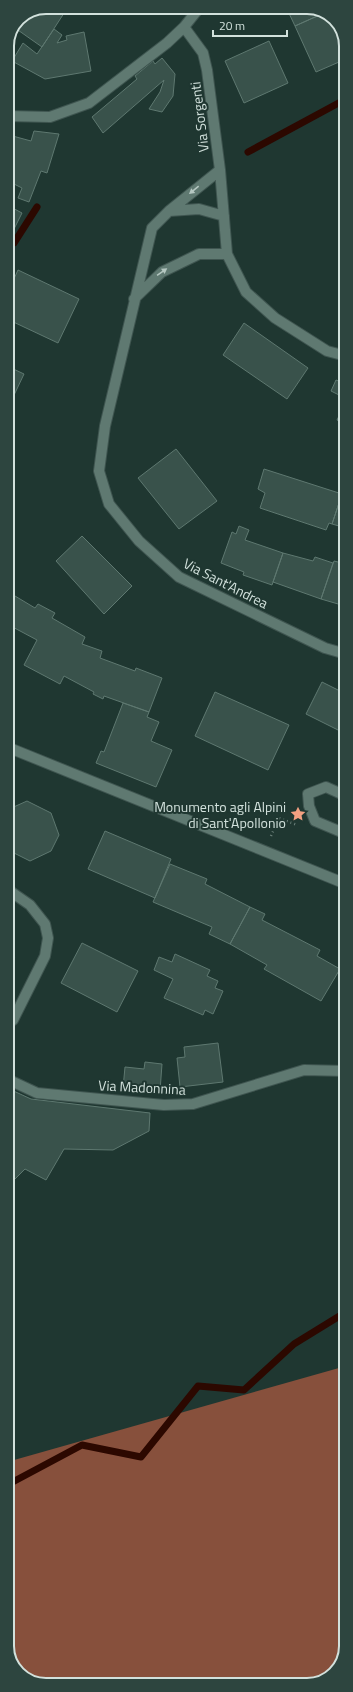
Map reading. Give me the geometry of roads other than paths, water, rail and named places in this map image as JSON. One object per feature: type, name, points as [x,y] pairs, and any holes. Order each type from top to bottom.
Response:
[{"type":"street","points":[[14,116],[50,116],[89,104],[167,43],[184,27],[194,14]]},
{"type":"street","name":"Via Sorgenti","points":[[184,27],[203,53],[207,70],[220,170],[227,254],[246,292],[275,318],[327,351],[339,354]]},
{"type":"street","name":"Via Sant'Andrea","points":[[220,170],[169,211],[152,228],[105,426],[99,471],[109,504],[139,541],[179,577],[325,648],[339,652]]},
{"type":"street","points":[[169,211],[199,209],[224,216]]},
{"type":"street","points":[[134,299],[162,272],[199,254],[227,254]]},
{"type":"street","points":[[14,750],[339,881]]},
{"type":"street","points":[[339,793],[326,787],[308,794],[309,806],[315,821],[339,831]]},
{"type":"street","points":[[14,894],[30,905],[44,924],[48,938],[45,956],[14,1018]]},
{"type":"street","name":"Via Madonnina","points":[[14,1082],[37,1093],[164,1105],[193,1104],[304,1070],[339,1071]]},
{"type":"waterway","points":[[248,152],[339,103]]},
{"type":"waterway","points":[[14,243],[37,207]]},
{"type":"waterway","points":[[14,1481],[82,1445],[141,1457],[198,1386],[244,1390],[294,1344],[339,1316]]},
{"type":"place","name":"Monumento agli Alpini di Sant'Apollonio","points":[[298,814]]}]
